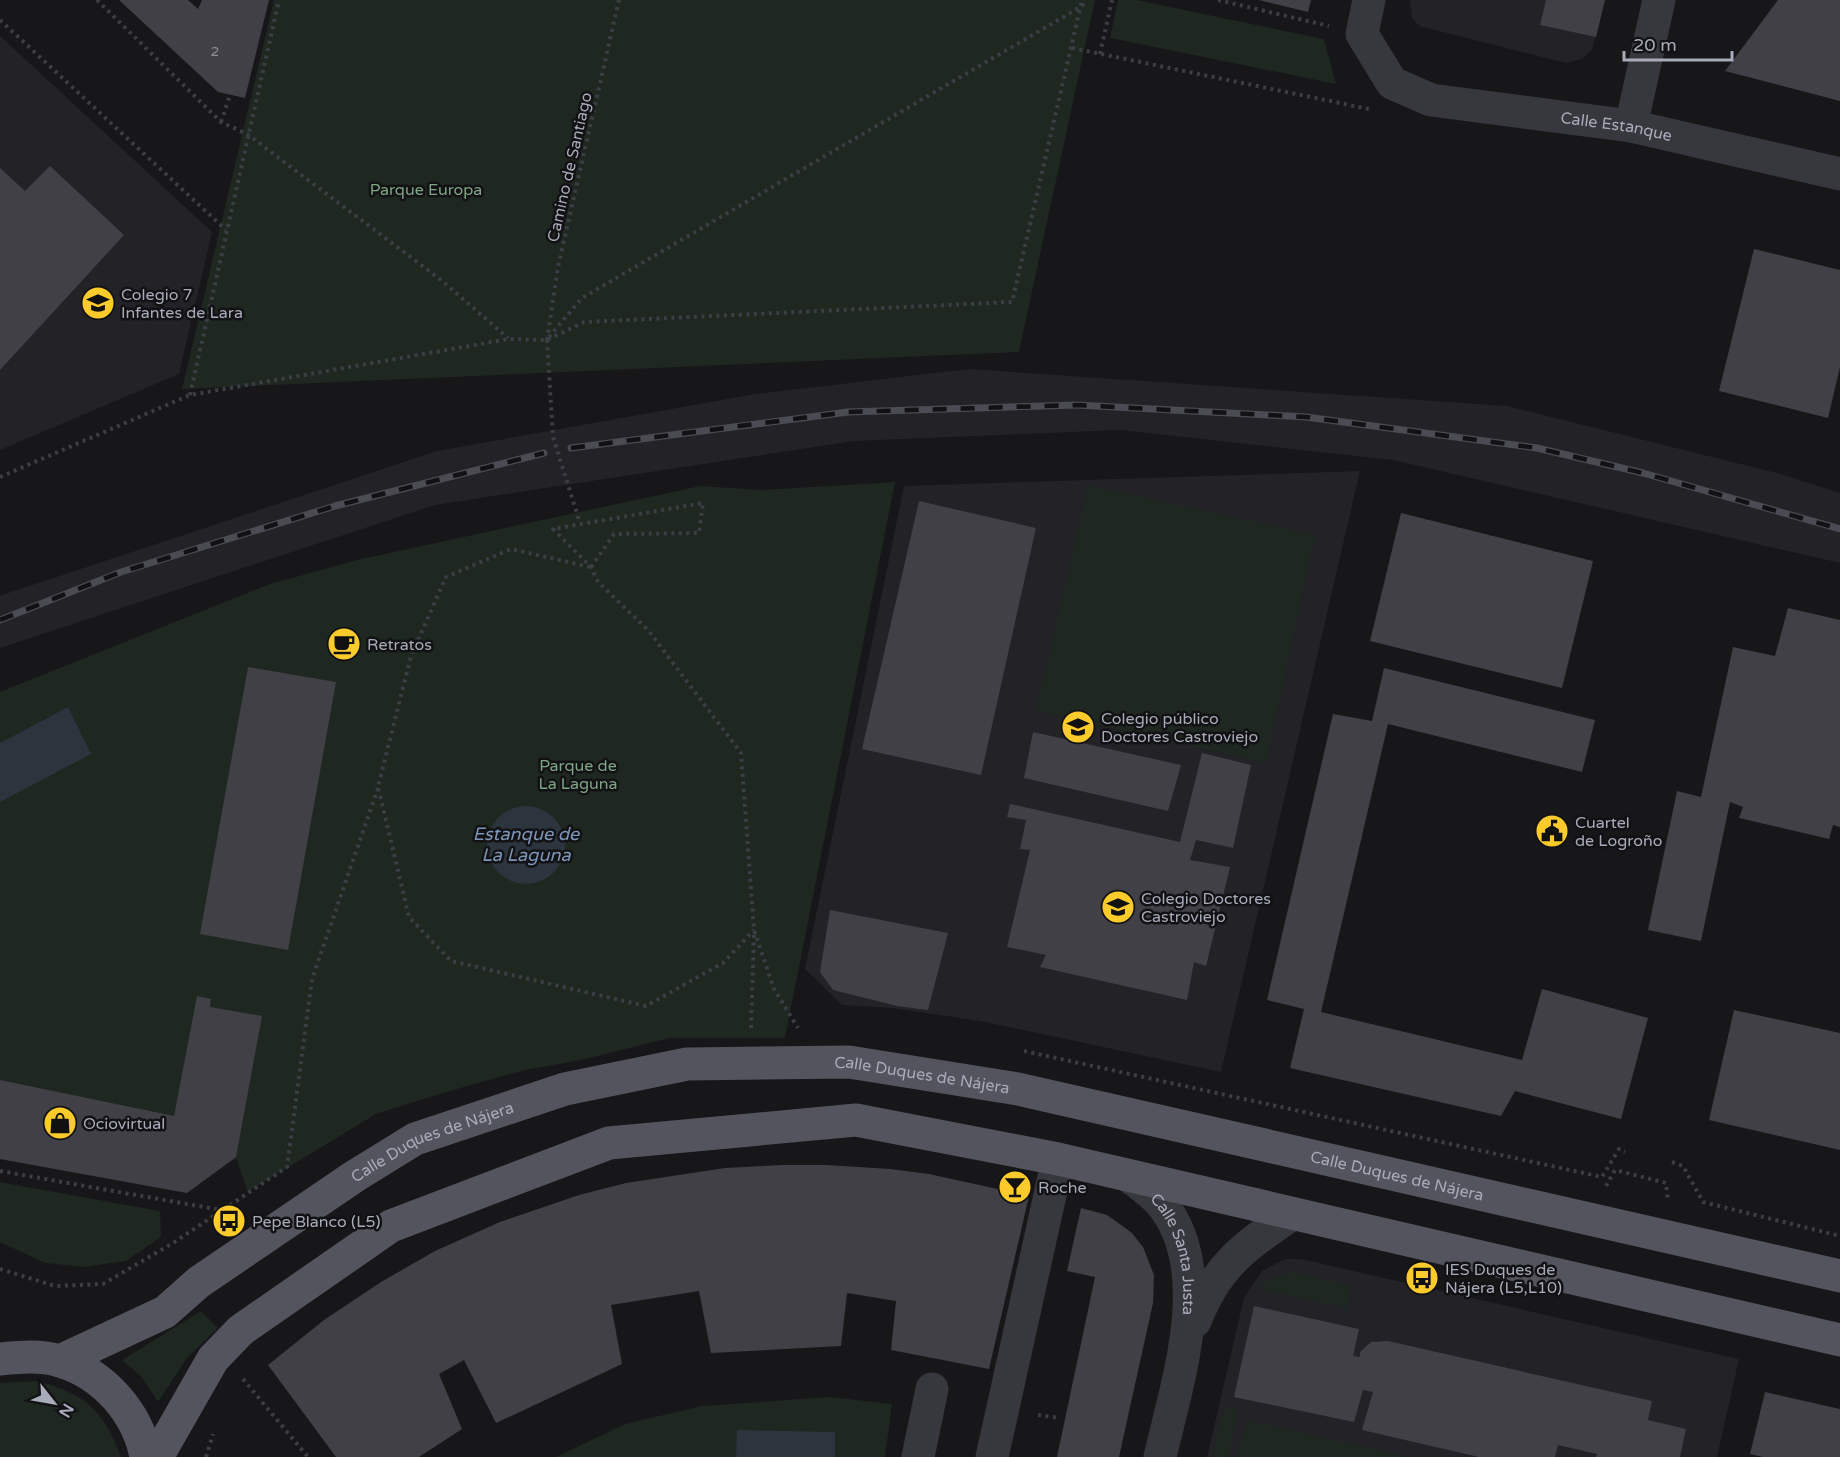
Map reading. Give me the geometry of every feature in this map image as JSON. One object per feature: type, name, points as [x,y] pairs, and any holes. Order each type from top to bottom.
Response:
[{"type":"main road","name":"Calle Duques de Nájera","points":[[60,1361],[165,1312],[208,1276],[415,1139],[565,1089],[687,1064],[849,1062],[1018,1089],[1840,1276]]},
{"type":"main road","points":[[157,1457],[213,1359],[250,1323],[391,1226],[609,1143],[856,1120],[1058,1159],[1840,1340]]},
{"type":"main road","points":[[0,1359],[30,1356],[60,1361],[88,1373],[112,1391],[131,1415],[143,1442],[146,1457]]},
{"type":"street","points":[[1369,0],[1362,34],[1384,97]]},
{"type":"street","points":[[1631,126],[1659,0]]},
{"type":"street","name":"Calle Estanque","points":[[1384,97],[1431,100],[1631,126],[1840,174]]},
{"type":"street","points":[[992,1457],[1058,1159]]},
{"type":"street","name":"Calle Santa Justa","points":[[1129,1176],[1161,1203],[1181,1240],[1190,1274],[1185,1348],[1160,1457]]},
{"type":"street","name":"Calle Santa Justa","points":[[1185,1348],[1213,1280],[1249,1243],[1292,1214]]},
{"type":"street","points":[[918,1457],[932,1389]]},
{"type":"path","points":[[97,0],[221,122],[247,135],[441,280],[509,339]]},
{"type":"path","points":[[190,395],[279,0]]},
{"type":"path","name":"Camino de Santiago","points":[[580,524],[553,437],[547,340],[558,267],[619,0]]},
{"type":"path","points":[[1077,0],[1082,6]]},
{"type":"path","points":[[0,477],[190,395],[509,339],[547,340],[584,322],[1012,302],[1083,0]]},
{"type":"path","points":[[1100,54],[1112,0]]},
{"type":"path","points":[[1218,0],[1362,34]]},
{"type":"path","points":[[547,340],[582,298],[1082,6]]},
{"type":"path","points":[[0,20],[226,231]]},
{"type":"path","points":[[1072,48],[1384,97]]},
{"type":"path","points":[[221,122],[230,95]]},
{"type":"path","points":[[591,567],[614,534],[699,533],[703,503],[553,529],[591,567],[598,582],[648,630],[741,753],[754,930],[750,1064]]},
{"type":"path","points":[[0,1269],[55,1286],[103,1284],[173,1243],[287,1167],[312,979],[378,787],[411,656],[446,577],[511,549],[591,567]]},
{"type":"path","points":[[378,787],[409,917],[452,961],[646,1006],[723,963],[754,930]]},
{"type":"path","points":[[754,930],[774,989],[789,1012]]},
{"type":"path","points":[[1024,1051],[1602,1177],[1619,1149],[1625,1152]]},
{"type":"path","points":[[1672,1162],[1683,1166],[1703,1202],[1840,1236]]},
{"type":"path","points":[[0,1171],[222,1210]]},
{"type":"path","points":[[237,1388],[243,1378],[308,1457]]},
{"type":"path","points":[[206,1457],[216,1425]]},
{"type":"shaded area","points":[[1410,0],[1605,0],[1592,50],[1582,59],[1566,63],[1419,26],[1412,18]]},
{"type":"shaded area","name":"Colegio 7 Infantes de Lara","points":[[0,36],[212,232],[179,374],[0,450]]},
{"type":"shaded area","points":[[969,369],[1507,406],[1777,473],[1840,493],[1840,563],[1393,460],[1120,430],[854,441],[435,505],[0,648],[0,596],[437,451],[755,394]]},
{"type":"shaded area","name":"Colegio público Doctores Castroviejo","points":[[1360,471],[1221,1072],[980,1021],[892,1008],[842,1005],[805,969],[904,486]]},
{"type":"shaded area","points":[[1285,1259],[1301,1259],[1739,1359],[1717,1457],[1207,1457],[1244,1298],[1262,1271]]},
{"type":"green space","name":"Parque Europa","points":[[274,0],[1095,0],[1019,352],[182,389]]},
{"type":"green space","points":[[1118,0],[1137,0],[1324,39],[1336,84],[1110,38]]},
{"type":"green space","name":"Parque de La Laguna","points":[[895,482],[785,1038],[669,1038],[581,1060],[521,1071],[436,1095],[376,1114],[248,1192],[236,1158],[187,1193],[0,1159],[0,692],[270,584],[361,559],[700,486],[761,490]]},
{"type":"green space","points":[[1088,485],[1315,535],[1266,763],[1036,711]]},
{"type":"green space","points":[[0,1182],[160,1211],[161,1237],[126,1261],[84,1267],[45,1263],[0,1242]]},
{"type":"green space","points":[[1294,1272],[1352,1286],[1347,1308],[1258,1289],[1267,1280]]},
{"type":"green space","points":[[201,1311],[218,1328],[187,1358],[158,1402],[141,1376],[122,1360]]},
{"type":"green space","points":[[38,1381],[69,1392],[91,1407],[107,1427],[121,1457],[0,1457],[0,1383]]},
{"type":"green space","points":[[830,1397],[892,1404],[885,1457],[556,1457],[625,1424],[702,1406]]},
{"type":"green space","points":[[1224,1408],[1237,1411],[1229,1457],[1212,1457]]},
{"type":"green space","points":[[1246,1420],[1410,1457],[1237,1457]]},
{"type":"water","points":[[68,707],[91,754],[0,802],[0,743]]},
{"type":"water","name":"Estanque de La Laguna","points":[[526,806],[541,809],[558,823],[565,845],[562,860],[548,877],[526,884],[511,881],[494,867],[487,845],[490,830],[504,813]]},
{"type":"water","points":[[737,1430],[835,1432],[835,1457],[736,1457]]},
{"type":"building","points":[[119,0],[188,0],[198,9],[202,0],[269,0],[245,98],[218,92]]},
{"type":"building","points":[[1259,0],[1311,0],[1308,12]]},
{"type":"building","points":[[1546,0],[1605,0],[1596,37],[1540,25]]},
{"type":"building","points":[[1778,0],[1840,0],[1840,101],[1725,71]]},
{"type":"building","name":"Colegio 7 Infantes de Lara","points":[[50,166],[124,235],[0,370],[0,168],[25,191]]},
{"type":"building","points":[[1754,249],[1840,270],[1840,367],[1828,418],[1719,391]]},
{"type":"building","points":[[919,501],[1036,528],[981,775],[862,749]]},
{"type":"building","points":[[1401,513],[1593,561],[1562,688],[1370,641]]},
{"type":"building","points":[[1788,608],[1840,620],[1840,827],[1833,825],[1829,839],[1739,818],[1743,807],[1730,802],[1701,941],[1648,930],[1677,791],[1701,797],[1733,647],[1775,656]]},
{"type":"building","points":[[248,667],[336,682],[288,950],[200,934]]},
{"type":"building","points":[[1384,668],[1595,720],[1582,772],[1388,724],[1321,1012],[1522,1060],[1542,989],[1648,1018],[1621,1119],[1515,1091],[1501,1116],[1290,1068],[1304,1009],[1267,1000],[1333,714],[1372,721]]},
{"type":"building","points":[[1033,732],[1181,765],[1168,811],[1024,778]]},
{"type":"building","name":"Colegio Doctores Castroviejo","points":[[1202,753],[1251,765],[1233,848],[1196,840],[1190,860],[1230,867],[1206,966],[1194,962],[1187,1000],[1040,967],[1046,955],[1007,947],[1030,850],[1020,849],[1026,820],[1007,817],[1010,804],[1180,842]]},
{"type":"building","points":[[830,910],[948,933],[928,1010],[897,1006],[833,990],[820,972]]},
{"type":"building","points":[[197,996],[211,999],[210,1007],[262,1016],[236,1157],[187,1193],[0,1159],[0,1080],[174,1116]]},
{"type":"building","points":[[1734,1010],[1840,1033],[1840,1150],[1709,1120]]},
{"type":"building","points":[[783,1165],[890,1169],[929,1174],[1029,1196],[989,1369],[891,1350],[896,1301],[847,1293],[841,1346],[711,1353],[699,1291],[611,1305],[622,1364],[496,1423],[464,1360],[439,1374],[462,1429],[419,1457],[336,1457],[268,1365],[324,1320],[381,1282],[435,1251],[500,1222],[579,1195],[626,1183],[725,1168]]},
{"type":"building","points":[[1081,1208],[1107,1215],[1132,1233],[1143,1247],[1154,1275],[1153,1303],[1119,1457],[1057,1457],[1095,1277],[1067,1271]]},
{"type":"building","points":[[1254,1306],[1359,1329],[1353,1356],[1360,1357],[1360,1352],[1371,1342],[1388,1341],[1652,1401],[1648,1420],[1686,1429],[1680,1457],[1596,1457],[1597,1454],[1558,1445],[1555,1457],[1479,1457],[1362,1430],[1373,1392],[1363,1390],[1354,1422],[1234,1397]]},
{"type":"building","points":[[1765,1392],[1840,1409],[1840,1457],[1763,1457],[1750,1454]]},
{"type":"railway","points":[[571,448],[848,412],[1077,405],[1306,417],[1537,448],[1643,473],[1840,529]]},
{"type":"railway","points":[[0,620],[121,572],[335,506],[544,453]]},
{"type":"place","name":"Colegio 7 Infantes de Lara","points":[[98,303]]},
{"type":"place","name":"Retratos","points":[[344,644]]},
{"type":"place","name":"Colegio público Doctores Castroviejo","points":[[1078,727]]},
{"type":"place","name":"Cuartel de Logroño","points":[[1552,831]]},
{"type":"place","name":"Colegio Doctores Castroviejo","points":[[1118,907]]},
{"type":"place","name":"Ociovirtual","points":[[60,1123]]},
{"type":"place","name":"Roche","points":[[1015,1187]]},
{"type":"place","name":"Pepe Blanco (L5)","points":[[229,1221]]},
{"type":"place","name":"IES Duques de Nájera (L5,L10)","points":[[1422,1278]]}]
